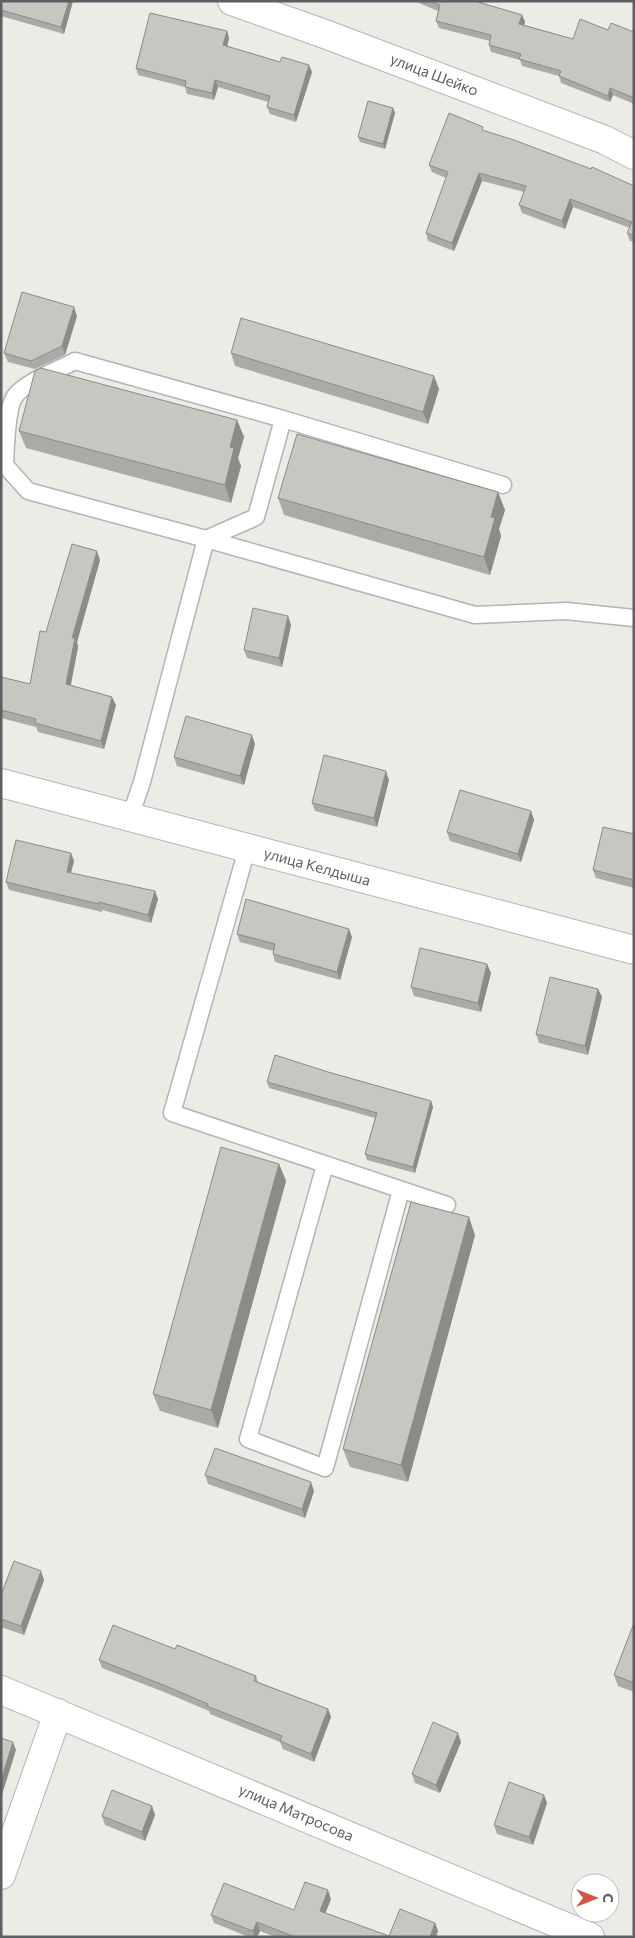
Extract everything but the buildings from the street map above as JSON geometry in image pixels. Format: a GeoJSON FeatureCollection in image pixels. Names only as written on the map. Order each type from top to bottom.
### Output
{"type":"FeatureCollection","features":[{"type":"Feature","properties":{"kind":"street","name":"улица Шейко"},"geometry":{"type":"LineString","coordinates":[[232,1],[322,32],[605,140],[634,155]]}},
{"type":"Feature","properties":{"kind":"street","name":"улица Келдыша"},"geometry":{"type":"LineString","coordinates":[[1,783],[634,950]]}},
{"type":"Feature","properties":{"kind":"street","name":"улица Матросова"},"geometry":{"type":"LineString","coordinates":[[1,1690],[590,1937]]}},
{"type":"Feature","properties":{"kind":"street"},"geometry":{"type":"LineString","coordinates":[[1,1875],[58,1713]]}},
{"type":"Feature","properties":{"kind":"lane"},"geometry":{"type":"LineString","coordinates":[[503,485],[283,420],[75,362],[30,384],[15,397],[6,430],[5,464],[28,491],[475,615],[566,611],[634,618]]}},
{"type":"Feature","properties":{"kind":"lane"},"geometry":{"type":"LineString","coordinates":[[206,539],[256,517],[283,420]]}},
{"type":"Feature","properties":{"kind":"lane"},"geometry":{"type":"LineString","coordinates":[[130,817],[142,782],[206,539]]}},
{"type":"Feature","properties":{"kind":"lane"},"geometry":{"type":"LineString","coordinates":[[247,849],[172,1113],[447,1205]]}},
{"type":"Feature","properties":{"kind":"lane"},"geometry":{"type":"LineString","coordinates":[[325,1165],[248,1440],[325,1468],[401,1190]]}}]}
